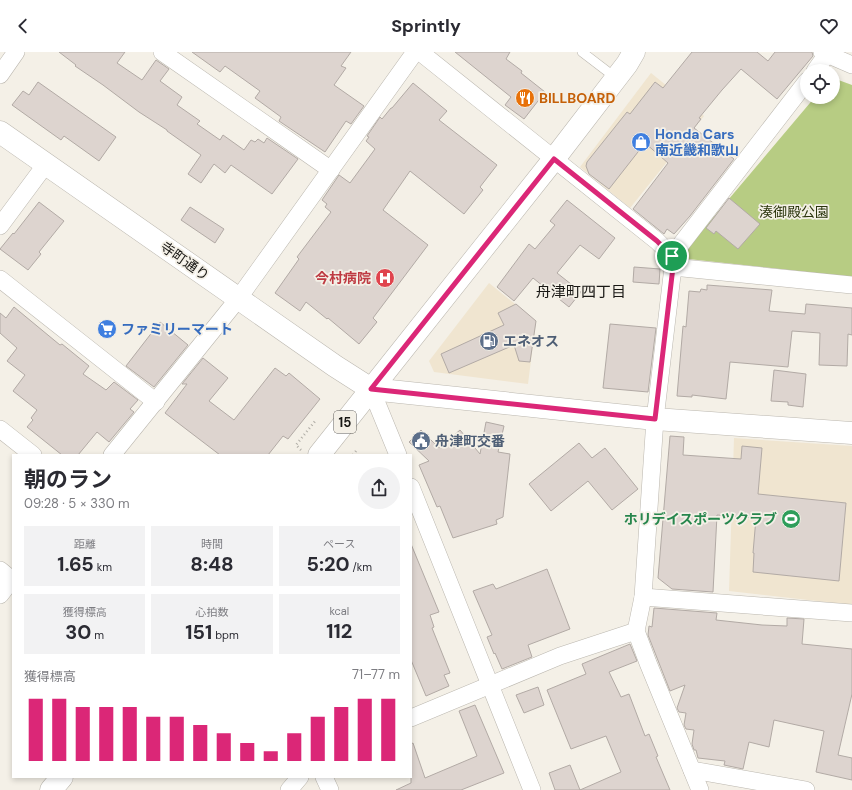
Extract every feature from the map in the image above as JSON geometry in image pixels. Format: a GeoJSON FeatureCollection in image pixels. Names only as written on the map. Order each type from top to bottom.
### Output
{"type":"FeatureCollection","features":[{"type":"Feature","properties":{"kind":"street"},"geometry":{"type":"LineString","coordinates":[[0,75],[16,52]]}},
{"type":"Feature","properties":{"kind":"street"},"geometry":{"type":"LineString","coordinates":[[162,52],[331,170]]}},
{"type":"Feature","properties":{"kind":"street"},"geometry":{"type":"LineString","coordinates":[[113,454],[238,299],[415,52]]}},
{"type":"Feature","properties":{"kind":"street"},"geometry":{"type":"LineString","coordinates":[[420,52],[657,241],[672,261],[852,285]]}},
{"type":"Feature","properties":{"kind":"street","name":"15"},"geometry":{"type":"LineString","coordinates":[[320,454],[554,159],[634,52]]}},
{"type":"Feature","properties":{"kind":"street"},"geometry":{"type":"LineString","coordinates":[[818,64],[825,53],[852,65]]}},
{"type":"Feature","properties":{"kind":"street"},"geometry":{"type":"LineString","coordinates":[[700,790],[636,631],[643,597],[655,419],[672,261],[800,90]]}},
{"type":"Feature","properties":{"kind":"street","name":"寺町通り"},"geometry":{"type":"LineString","coordinates":[[0,132],[238,299],[371,389]]}},
{"type":"Feature","properties":{"kind":"street"},"geometry":{"type":"LineString","coordinates":[[0,226],[46,164]]}},
{"type":"Feature","properties":{"kind":"street"},"geometry":{"type":"LineString","coordinates":[[0,279],[156,402]]}},
{"type":"Feature","properties":{"kind":"street"},"geometry":{"type":"LineString","coordinates":[[398,454],[371,389],[655,419],[852,433]]}},
{"type":"Feature","properties":{"kind":"street"},"geometry":{"type":"LineString","coordinates":[[0,429],[32,454]]}},
{"type":"Feature","properties":{"kind":"street"},"geometry":{"type":"LineString","coordinates":[[412,490],[532,790]]}},
{"type":"Feature","properties":{"kind":"street"},"geometry":{"type":"LineString","coordinates":[[0,595],[8,576]]}},
{"type":"Feature","properties":{"kind":"street"},"geometry":{"type":"LineString","coordinates":[[643,597],[852,613]]}},
{"type":"Feature","properties":{"kind":"street"},"geometry":{"type":"LineString","coordinates":[[412,718],[560,656],[636,631]]}},
{"type":"Feature","properties":{"kind":"street"},"geometry":{"type":"LineString","coordinates":[[692,770],[806,790]]}},
{"type":"Feature","properties":{"kind":"street"},"geometry":{"type":"LineString","coordinates":[[51,790],[61,778]]}},
{"type":"Feature","properties":{"kind":"street"},"geometry":{"type":"LineString","coordinates":[[289,790],[299,778]]}},
{"type":"Feature","properties":{"kind":"street"},"geometry":{"type":"LineString","coordinates":[[324,778],[330,790]]}},
{"type":"Feature","properties":{"kind":"lane"},"geometry":{"type":"LineString","coordinates":[[582,52],[616,78]]}},
{"type":"Feature","properties":{"kind":"path"},"geometry":{"type":"LineString","coordinates":[[296,445],[316,420]]}},
{"type":"Feature","properties":{"kind":"shaded area","name":"Honda Cars 南近畿和歌山"},"geometry":{"type":"Polygon","coordinates":[[[651,73],[704,116],[630,208],[580,167],[651,73]]]}},
{"type":"Feature","properties":{"kind":"shaded area","name":"エネオス"},"geometry":{"type":"Polygon","coordinates":[[[489,283],[536,321],[528,384],[434,372],[429,361],[489,283]]]}},
{"type":"Feature","properties":{"kind":"shaded area","name":"ホリデイスポーツクラブ"},"geometry":{"type":"Polygon","coordinates":[[[734,438],[852,446],[852,605],[729,591],[734,438]]]}},
{"type":"Feature","properties":{"kind":"green space","name":"湊御殿公園"},"geometry":{"type":"Polygon","coordinates":[[[840,81],[852,85],[852,277],[679,258],[809,104],[840,104],[840,81]]]}},
{"type":"Feature","properties":{"kind":"building"},"geometry":{"type":"Polygon","coordinates":[[[59,52],[125,52],[117,63],[142,80],[156,60],[169,69],[160,81],[182,97],[177,105],[200,121],[197,124],[220,140],[223,135],[244,150],[251,140],[255,142],[258,139],[264,143],[267,138],[298,159],[272,194],[231,165],[225,173],[214,164],[201,183],[188,174],[201,155],[75,66],[76,65],[59,52]]]}},
{"type":"Feature","properties":{"kind":"building"},"geometry":{"type":"Polygon","coordinates":[[[192,52],[351,52],[341,66],[346,68],[334,85],[364,106],[351,124],[346,121],[325,152],[279,121],[281,117],[255,98],[260,91],[225,66],[220,72],[192,52]]]}},
{"type":"Feature","properties":{"kind":"building"},"geometry":{"type":"Polygon","coordinates":[[[455,52],[510,52],[506,59],[545,92],[524,119],[505,105],[511,97],[455,52]]]}},
{"type":"Feature","properties":{"kind":"building"},"geometry":{"type":"Polygon","coordinates":[[[692,52],[757,52],[768,61],[775,52],[812,52],[813,56],[806,64],[800,64],[800,72],[777,99],[741,69],[699,118],[701,119],[694,128],[734,159],[690,216],[674,234],[667,229],[664,234],[633,209],[668,163],[645,143],[609,189],[589,174],[586,166],[587,162],[627,112],[630,114],[655,82],[663,88],[692,52]]]}},
{"type":"Feature","properties":{"kind":"building"},"geometry":{"type":"Polygon","coordinates":[[[38,82],[116,137],[99,161],[64,136],[61,140],[12,105],[23,91],[29,95],[38,82]]]}},
{"type":"Feature","properties":{"kind":"building"},"geometry":{"type":"Polygon","coordinates":[[[413,83],[447,111],[439,120],[497,165],[480,187],[483,190],[464,214],[410,171],[383,210],[428,245],[373,318],[377,322],[359,344],[306,302],[300,311],[275,293],[299,259],[297,257],[331,212],[325,207],[327,204],[322,200],[339,175],[350,183],[375,149],[366,141],[369,137],[367,136],[380,117],[382,119],[413,83]]]}},
{"type":"Feature","properties":{"kind":"building"},"geometry":{"type":"Polygon","coordinates":[[[729,198],[760,224],[738,249],[716,231],[714,234],[706,228],[729,198]]]}},
{"type":"Feature","properties":{"kind":"building"},"geometry":{"type":"Polygon","coordinates":[[[567,200],[615,238],[599,259],[580,245],[557,273],[581,292],[569,307],[533,278],[514,301],[497,287],[529,244],[535,249],[555,225],[550,221],[567,200]]]}},
{"type":"Feature","properties":{"kind":"building"},"geometry":{"type":"Polygon","coordinates":[[[39,202],[64,221],[39,252],[41,254],[28,270],[0,249],[39,202]]]}},
{"type":"Feature","properties":{"kind":"building"},"geometry":{"type":"Polygon","coordinates":[[[190,207],[224,229],[215,243],[181,220],[190,207]]]}},
{"type":"Feature","properties":{"kind":"building"},"geometry":{"type":"Polygon","coordinates":[[[634,267],[660,269],[659,284],[633,282],[634,267]]]}},
{"type":"Feature","properties":{"kind":"building"},"geometry":{"type":"Polygon","coordinates":[[[707,285],[772,290],[769,311],[805,314],[806,304],[852,308],[852,335],[848,334],[847,366],[819,365],[820,333],[792,331],[788,367],[730,362],[726,399],[692,395],[692,397],[677,396],[683,326],[686,327],[689,291],[700,292],[701,289],[707,290],[707,285]]]}},
{"type":"Feature","properties":{"kind":"building"},"geometry":{"type":"Polygon","coordinates":[[[516,304],[536,321],[530,362],[519,361],[514,345],[449,373],[441,354],[504,325],[498,313],[516,304]]]}},
{"type":"Feature","properties":{"kind":"building"},"geometry":{"type":"Polygon","coordinates":[[[14,307],[60,345],[62,344],[89,366],[83,374],[106,390],[114,382],[138,400],[130,409],[134,412],[109,442],[97,432],[79,454],[61,454],[27,427],[33,420],[31,418],[37,410],[13,391],[25,375],[7,361],[17,348],[0,333],[0,313],[6,318],[14,307]]]}},
{"type":"Feature","properties":{"kind":"building"},"geometry":{"type":"Polygon","coordinates":[[[160,322],[188,345],[154,387],[126,366],[160,322]]]}},
{"type":"Feature","properties":{"kind":"building"},"geometry":{"type":"Polygon","coordinates":[[[610,324],[656,328],[648,392],[603,388],[610,324]]]}},
{"type":"Feature","properties":{"kind":"building"},"geometry":{"type":"Polygon","coordinates":[[[203,358],[228,378],[209,401],[234,420],[275,368],[286,376],[289,373],[320,399],[288,439],[283,436],[269,454],[219,454],[165,413],[187,384],[182,384],[203,358]]]}},
{"type":"Feature","properties":{"kind":"building"},"geometry":{"type":"Polygon","coordinates":[[[774,370],[806,374],[803,407],[788,405],[788,402],[771,401],[774,370]]]}},
{"type":"Feature","properties":{"kind":"building"},"geometry":{"type":"Polygon","coordinates":[[[486,422],[504,426],[498,452],[510,454],[503,517],[496,520],[497,524],[453,538],[440,506],[437,507],[419,465],[429,461],[409,442],[421,430],[439,448],[460,430],[480,454],[486,422]]]}},
{"type":"Feature","properties":{"kind":"building"},"geometry":{"type":"Polygon","coordinates":[[[670,436],[684,437],[683,455],[741,459],[742,446],[762,448],[758,494],[846,503],[839,581],[753,572],[756,518],[717,515],[713,592],[672,589],[658,578],[670,436]]]}},
{"type":"Feature","properties":{"kind":"building"},"geometry":{"type":"Polygon","coordinates":[[[579,443],[592,458],[605,448],[638,489],[612,510],[588,481],[551,511],[529,484],[579,443]]]}},
{"type":"Feature","properties":{"kind":"building"},"geometry":{"type":"Polygon","coordinates":[[[412,546],[439,612],[430,615],[434,627],[432,628],[450,673],[444,675],[449,686],[426,696],[412,662],[412,546]]]}},
{"type":"Feature","properties":{"kind":"building"},"geometry":{"type":"Polygon","coordinates":[[[547,569],[570,629],[528,645],[532,657],[502,669],[487,637],[492,635],[473,591],[493,584],[496,589],[547,569]]]}},
{"type":"Feature","properties":{"kind":"building"},"geometry":{"type":"Polygon","coordinates":[[[654,608],[717,613],[716,620],[762,625],[787,626],[787,618],[804,619],[802,644],[852,649],[852,694],[838,755],[852,758],[852,780],[816,772],[824,731],[774,720],[769,747],[749,742],[743,769],[724,765],[725,761],[698,758],[696,750],[694,750],[692,744],[694,730],[686,729],[684,725],[686,713],[679,712],[677,708],[685,685],[670,691],[648,635],[649,626],[652,627],[654,608]]]}},
{"type":"Feature","properties":{"kind":"building"},"geometry":{"type":"Polygon","coordinates":[[[630,644],[637,661],[609,672],[621,697],[629,694],[645,736],[649,734],[658,756],[656,757],[670,790],[580,790],[621,772],[606,736],[571,749],[547,690],[586,674],[582,664],[630,644]]]}},
{"type":"Feature","properties":{"kind":"building"},"geometry":{"type":"Polygon","coordinates":[[[538,687],[544,705],[524,713],[516,695],[538,687]]]}},
{"type":"Feature","properties":{"kind":"building"},"geometry":{"type":"Polygon","coordinates":[[[475,705],[504,773],[461,790],[396,790],[411,783],[413,743],[425,778],[477,756],[459,711],[475,705]]]}},
{"type":"Feature","properties":{"kind":"building"},"geometry":{"type":"Polygon","coordinates":[[[570,765],[580,790],[555,790],[549,773],[570,765]]]}},
{"type":"Feature","properties":{"kind":"place","name":"BILLBOARD"},"geometry":{"type":"Point","coordinates":[525,98]}},
{"type":"Feature","properties":{"kind":"place","name":"Honda Cars 南近畿和歌山"},"geometry":{"type":"Point","coordinates":[641,142]}},
{"type":"Feature","properties":{"kind":"place","name":"今村病院"},"geometry":{"type":"Point","coordinates":[385,278]}},
{"type":"Feature","properties":{"kind":"place","name":"ファミリーマート"},"geometry":{"type":"Point","coordinates":[107,329]}},
{"type":"Feature","properties":{"kind":"place","name":"エネオス"},"geometry":{"type":"Point","coordinates":[489,341]}},
{"type":"Feature","properties":{"kind":"place","name":"舟津町交番"},"geometry":{"type":"Point","coordinates":[421,441]}},
{"type":"Feature","properties":{"kind":"place","name":"ホリデイスポーツクラブ"},"geometry":{"type":"Point","coordinates":[791,519]}},
{"type":"Feature","properties":{"kind":"district","name":"舟津町四丁目"},"geometry":{"type":"Point","coordinates":[581,292]}},
{"type":"Feature","properties":{"kind":"route"},"geometry":{"type":"LineString","coordinates":[[554,159],[657,241],[672,256],[673,267],[655,419],[371,389],[554,159]]}}]}
